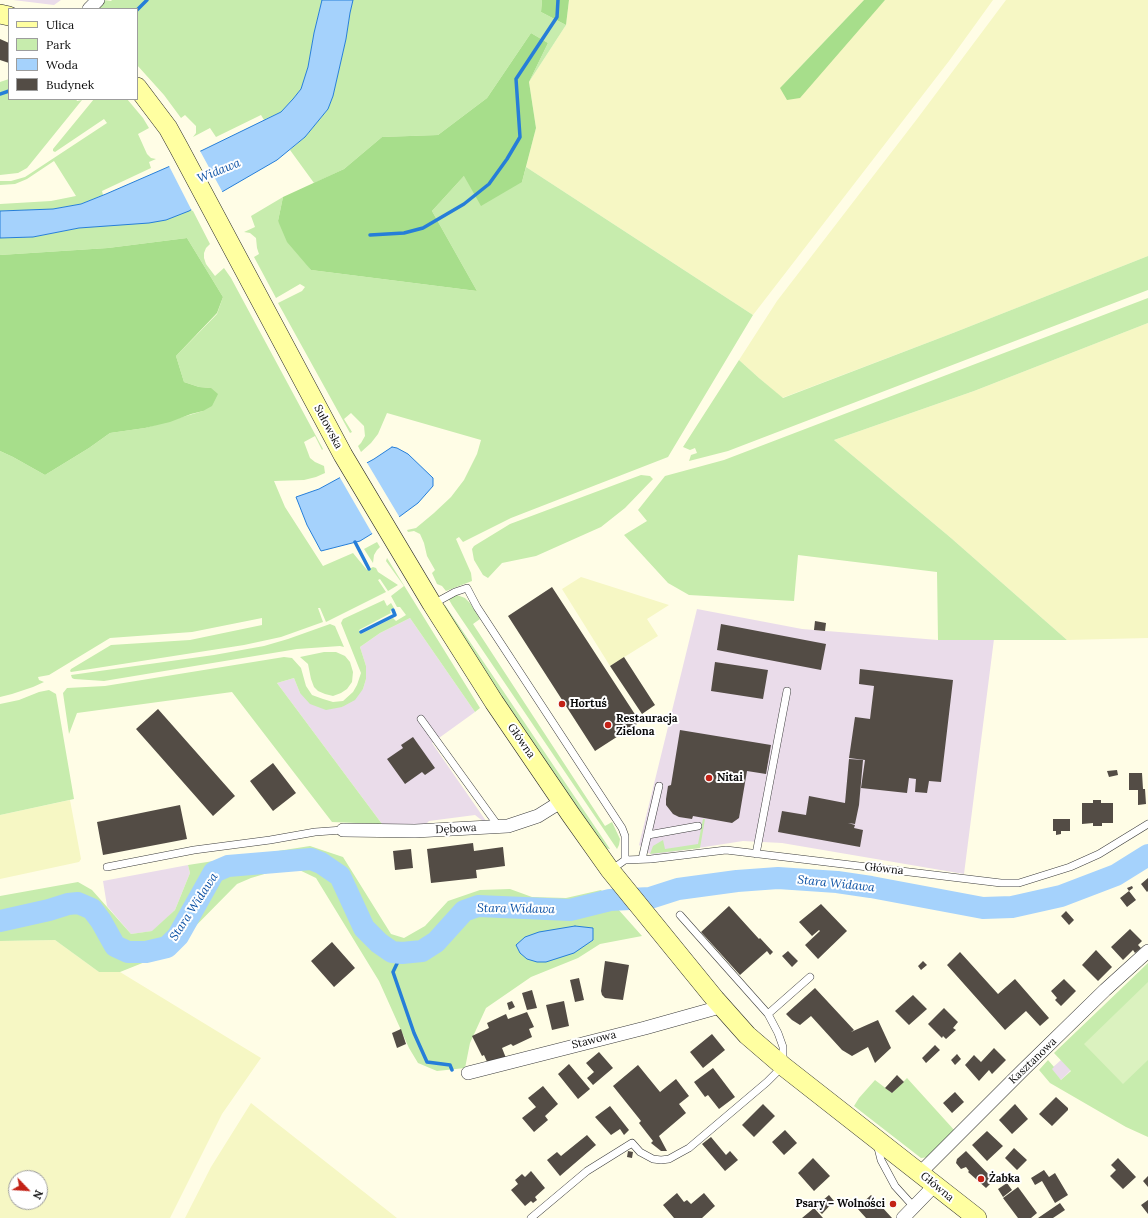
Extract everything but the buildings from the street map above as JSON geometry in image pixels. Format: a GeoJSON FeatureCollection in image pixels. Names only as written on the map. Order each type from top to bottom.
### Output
{"type":"FeatureCollection","features":[{"type":"Feature","properties":{"kind":"main road","name":"Sułowska"},"geometry":{"type":"LineString","coordinates":[[138,88],[168,128],[229,239],[343,454],[434,607]]}},
{"type":"Feature","properties":{"kind":"main road","name":"Główna"},"geometry":{"type":"LineString","coordinates":[[434,607],[494,702],[562,801],[619,871],[717,1001],[747,1035],[783,1066],[977,1218]]}},
{"type":"Feature","properties":{"kind":"street"},"geometry":{"type":"LineString","coordinates":[[90,8],[98,0]]}},
{"type":"Feature","properties":{"kind":"street","name":"Dębowa"},"geometry":{"type":"LineString","coordinates":[[343,830],[415,831],[508,826],[538,816],[562,801]]}},
{"type":"Feature","properties":{"kind":"street","name":"Kasztanowa"},"geometry":{"type":"LineString","coordinates":[[920,1173],[1045,1048],[1148,951]]}},
{"type":"Feature","properties":{"kind":"street","name":"Stawowa"},"geometry":{"type":"LineString","coordinates":[[468,1073],[713,1009],[717,1001]]}},
{"type":"Feature","properties":{"kind":"street"},"geometry":{"type":"LineString","coordinates":[[904,1218],[935,1185]]}},
{"type":"Feature","properties":{"kind":"lane"},"geometry":{"type":"LineString","coordinates":[[434,607],[455,592],[467,588],[477,607],[622,828],[625,836],[619,871]]}},
{"type":"Feature","properties":{"kind":"lane"},"geometry":{"type":"LineString","coordinates":[[756,854],[787,691]]}},
{"type":"Feature","properties":{"kind":"lane"},"geometry":{"type":"LineString","coordinates":[[421,719],[499,827]]}},
{"type":"Feature","properties":{"kind":"lane"},"geometry":{"type":"LineString","coordinates":[[642,859],[659,786]]}},
{"type":"Feature","properties":{"kind":"lane","name":"Główna"},"geometry":{"type":"LineString","coordinates":[[619,871],[642,859],[726,850],[1001,883],[1019,883],[1077,864],[1099,854],[1148,824]]}},
{"type":"Feature","properties":{"kind":"lane"},"geometry":{"type":"LineString","coordinates":[[648,835],[698,826]]}},
{"type":"Feature","properties":{"kind":"lane"},"geometry":{"type":"LineString","coordinates":[[107,867],[194,850],[315,832],[343,830]]}},
{"type":"Feature","properties":{"kind":"lane"},"geometry":{"type":"LineString","coordinates":[[531,1218],[587,1171],[632,1143],[640,1152],[653,1159],[661,1160],[669,1159],[689,1148],[767,1082],[783,1066],[783,1047],[778,1033],[768,1014],[680,915]]}},
{"type":"Feature","properties":{"kind":"lane"},"geometry":{"type":"LineString","coordinates":[[768,1014],[810,976]]}},
{"type":"Feature","properties":{"kind":"lane"},"geometry":{"type":"LineString","coordinates":[[875,1138],[881,1160],[895,1186],[914,1207]]}},
{"type":"Feature","properties":{"kind":"shaded area"},"geometry":{"type":"Polygon","coordinates":[[[13,0],[61,0],[54,5],[13,0]]]}},
{"type":"Feature","properties":{"kind":"shaded area"},"geometry":{"type":"Polygon","coordinates":[[[697,609],[802,629],[938,640],[994,639],[964,874],[782,843],[743,841],[653,855],[639,845],[697,609]]]}},
{"type":"Feature","properties":{"kind":"shaded area"},"geometry":{"type":"Polygon","coordinates":[[[410,618],[475,712],[432,743],[486,821],[484,822],[475,815],[429,821],[426,824],[382,824],[277,683],[294,678],[300,693],[342,707],[363,689],[366,679],[366,666],[360,647],[380,633],[410,618]]]}},
{"type":"Feature","properties":{"kind":"shaded area"},"geometry":{"type":"Polygon","coordinates":[[[188,865],[190,873],[175,910],[153,931],[131,934],[107,906],[103,881],[188,865]]]}},
{"type":"Feature","properties":{"kind":"shaded area"},"geometry":{"type":"Polygon","coordinates":[[[1061,1060],[1071,1070],[1061,1080],[1051,1069],[1061,1060]]]}},
{"type":"Feature","properties":{"kind":"green space"},"geometry":{"type":"Polygon","coordinates":[[[104,0],[322,0],[308,67],[301,89],[281,112],[264,120],[261,115],[216,137],[210,128],[193,137],[196,133],[196,126],[185,115],[181,118],[164,95],[138,66],[138,8],[96,8],[104,0]]]}},
{"type":"Feature","properties":{"kind":"green space"},"geometry":{"type":"Polygon","coordinates":[[[353,0],[542,0],[541,12],[566,25],[529,82],[548,43],[531,33],[487,98],[438,135],[382,137],[344,169],[314,183],[290,150],[305,137],[328,109],[333,96],[353,0]]]}},
{"type":"Feature","properties":{"kind":"green space"},"geometry":{"type":"Polygon","coordinates":[[[542,0],[569,0],[566,25],[541,12],[542,0]]]}},
{"type":"Feature","properties":{"kind":"green space"},"geometry":{"type":"Polygon","coordinates":[[[569,0],[864,0],[780,88],[885,0],[993,0],[949,61],[753,315],[526,167],[536,128],[529,82],[566,25],[569,0]]]}},
{"type":"Feature","properties":{"kind":"green space"},"geometry":{"type":"Polygon","coordinates":[[[864,0],[885,0],[800,98],[787,100],[780,88],[864,0]]]}},
{"type":"Feature","properties":{"kind":"green space"},"geometry":{"type":"Polygon","coordinates":[[[1006,0],[1148,0],[1148,256],[953,333],[782,398],[739,360],[777,301],[917,119],[1006,0]]]}},
{"type":"Feature","properties":{"kind":"green space"},"geometry":{"type":"Polygon","coordinates":[[[531,33],[548,43],[529,82],[536,128],[522,182],[481,206],[464,176],[432,211],[477,291],[311,270],[287,242],[278,221],[283,197],[344,169],[382,137],[438,135],[487,98],[531,33]]]}},
{"type":"Feature","properties":{"kind":"green space"},"geometry":{"type":"Polygon","coordinates":[[[8,79],[8,100],[82,100],[27,168],[18,173],[0,175],[0,82],[8,79]]]}},
{"type":"Feature","properties":{"kind":"green space"},"geometry":{"type":"Polygon","coordinates":[[[93,100],[128,100],[143,118],[149,128],[138,134],[147,154],[151,158],[156,159],[149,162],[151,168],[102,191],[103,195],[81,204],[53,209],[0,211],[0,204],[51,201],[76,196],[54,161],[27,179],[15,184],[0,185],[0,181],[11,181],[25,177],[107,123],[104,119],[55,152],[53,149],[93,100]]]}},
{"type":"Feature","properties":{"kind":"green space"},"geometry":{"type":"Polygon","coordinates":[[[526,167],[753,315],[668,457],[511,518],[463,542],[459,537],[456,539],[471,573],[472,581],[446,591],[442,586],[437,584],[432,573],[435,570],[427,556],[420,534],[414,531],[408,532],[407,530],[416,528],[451,497],[464,480],[477,454],[481,440],[387,413],[378,434],[361,452],[358,446],[365,436],[364,426],[351,413],[344,419],[352,432],[350,433],[278,303],[302,291],[305,287],[300,284],[276,298],[254,257],[259,254],[256,238],[250,233],[244,232],[255,227],[251,216],[283,197],[278,221],[311,270],[477,291],[432,211],[464,176],[522,182],[526,167]]]}},
{"type":"Feature","properties":{"kind":"green space"},"geometry":{"type":"Polygon","coordinates":[[[192,209],[210,244],[204,253],[206,264],[215,276],[224,268],[231,278],[323,449],[322,450],[315,436],[304,442],[310,458],[324,466],[325,473],[304,480],[274,481],[285,507],[323,566],[353,553],[367,570],[373,567],[376,568],[378,572],[398,585],[388,591],[380,579],[378,580],[386,592],[326,622],[320,608],[318,608],[323,622],[281,637],[244,645],[70,671],[111,645],[190,640],[262,625],[262,618],[192,632],[110,638],[49,675],[38,677],[39,680],[44,682],[0,697],[0,451],[45,475],[89,448],[110,433],[145,428],[203,411],[211,388],[199,387],[184,382],[176,356],[217,314],[223,297],[187,238],[108,248],[0,255],[0,238],[33,237],[79,228],[166,220],[192,209]]]}},
{"type":"Feature","properties":{"kind":"green space"},"geometry":{"type":"Polygon","coordinates":[[[187,238],[223,297],[217,313],[176,356],[184,382],[199,387],[211,388],[218,394],[212,406],[203,411],[170,422],[145,428],[110,433],[89,448],[45,475],[0,451],[0,255],[108,248],[187,238]]]}},
{"type":"Feature","properties":{"kind":"green space"},"geometry":{"type":"Polygon","coordinates":[[[1148,256],[1148,290],[728,451],[689,461],[691,455],[697,453],[695,448],[690,450],[683,447],[739,360],[783,398],[1148,256]]]}},
{"type":"Feature","properties":{"kind":"green space"},"geometry":{"type":"Polygon","coordinates":[[[1148,298],[1148,323],[974,391],[834,440],[951,538],[1067,640],[938,640],[937,572],[798,555],[794,601],[689,595],[668,583],[624,535],[647,521],[638,510],[665,476],[724,460],[1148,298]]]}},
{"type":"Feature","properties":{"kind":"green space"},"geometry":{"type":"Polygon","coordinates":[[[1148,323],[1148,638],[1067,640],[951,538],[834,440],[974,391],[1148,323]]]}},
{"type":"Feature","properties":{"kind":"green space"},"geometry":{"type":"Polygon","coordinates":[[[641,475],[650,476],[653,479],[625,508],[601,527],[536,556],[502,563],[488,578],[483,575],[474,560],[472,549],[474,546],[510,524],[641,475]]]}},
{"type":"Feature","properties":{"kind":"green space"},"geometry":{"type":"Polygon","coordinates":[[[377,542],[380,547],[374,555],[373,563],[364,549],[377,542]]]}},
{"type":"Feature","properties":{"kind":"green space"},"geometry":{"type":"Polygon","coordinates":[[[387,558],[480,708],[475,712],[410,618],[380,633],[360,647],[366,666],[366,679],[363,689],[355,700],[342,707],[326,710],[310,704],[300,693],[294,678],[277,683],[382,824],[332,822],[232,692],[77,713],[69,734],[63,693],[67,688],[105,686],[284,657],[292,658],[301,668],[306,686],[312,695],[333,702],[343,701],[353,692],[361,673],[341,623],[343,619],[384,600],[387,606],[391,603],[394,608],[390,611],[391,613],[359,630],[361,634],[393,618],[396,621],[406,615],[400,607],[397,607],[391,596],[404,586],[386,561],[387,558]]]}},
{"type":"Feature","properties":{"kind":"green space"},"geometry":{"type":"Polygon","coordinates":[[[581,577],[669,605],[647,619],[658,636],[610,666],[562,589],[581,577]]]}},
{"type":"Feature","properties":{"kind":"green space"},"geometry":{"type":"Polygon","coordinates":[[[457,595],[465,598],[470,603],[480,619],[473,624],[605,826],[612,822],[620,839],[617,849],[452,605],[448,598],[457,595]]]}},
{"type":"Feature","properties":{"kind":"green space"},"geometry":{"type":"Polygon","coordinates":[[[445,605],[610,849],[603,848],[490,683],[445,605]]]}},
{"type":"Feature","properties":{"kind":"green space"},"geometry":{"type":"Polygon","coordinates":[[[330,624],[335,626],[344,647],[297,649],[104,681],[74,679],[71,675],[214,655],[264,646],[330,624]]]}},
{"type":"Feature","properties":{"kind":"green space"},"geometry":{"type":"Polygon","coordinates":[[[324,652],[336,652],[345,656],[350,662],[353,672],[352,682],[347,689],[333,696],[318,691],[314,687],[308,664],[300,657],[324,652]]]}},
{"type":"Feature","properties":{"kind":"green space"},"geometry":{"type":"Polygon","coordinates":[[[49,690],[56,694],[74,799],[0,815],[0,704],[19,700],[39,692],[49,690]]]}},
{"type":"Feature","properties":{"kind":"green space"},"geometry":{"type":"Polygon","coordinates":[[[70,800],[81,859],[79,862],[0,879],[0,815],[70,800]]]}},
{"type":"Feature","properties":{"kind":"green space"},"geometry":{"type":"Polygon","coordinates":[[[703,819],[705,819],[700,848],[650,854],[653,846],[663,840],[665,849],[698,844],[703,819]]]}},
{"type":"Feature","properties":{"kind":"green space"},"geometry":{"type":"Polygon","coordinates":[[[310,846],[343,857],[391,934],[404,938],[425,926],[448,901],[480,890],[510,889],[532,897],[566,898],[601,890],[642,936],[600,944],[578,958],[531,977],[486,1008],[470,1043],[465,1068],[437,1071],[418,1063],[409,1048],[379,981],[316,878],[291,866],[251,878],[237,884],[170,952],[120,972],[99,972],[55,940],[0,941],[0,896],[78,882],[92,890],[131,934],[152,931],[175,910],[190,873],[188,865],[310,846]]]}},
{"type":"Feature","properties":{"kind":"green space"},"geometry":{"type":"Polygon","coordinates":[[[55,940],[99,972],[120,972],[261,1058],[222,1114],[170,1218],[0,1218],[0,941],[55,940]]]}},
{"type":"Feature","properties":{"kind":"green space"},"geometry":{"type":"Polygon","coordinates":[[[1148,963],[1148,1137],[1126,1127],[1050,1083],[1039,1070],[1048,1060],[1054,1067],[1052,1069],[1061,1080],[1071,1071],[1054,1053],[1148,963]]]}},
{"type":"Feature","properties":{"kind":"green space"},"geometry":{"type":"Polygon","coordinates":[[[1148,982],[1148,1060],[1123,1084],[1084,1044],[1148,982]]]}},
{"type":"Feature","properties":{"kind":"green space"},"geometry":{"type":"Polygon","coordinates":[[[907,1078],[955,1131],[930,1157],[921,1158],[854,1106],[875,1080],[892,1093],[907,1078]]]}},
{"type":"Feature","properties":{"kind":"green space"},"geometry":{"type":"Polygon","coordinates":[[[251,1103],[397,1218],[185,1218],[211,1167],[251,1103]]]}},
{"type":"Feature","properties":{"kind":"water","name":"Widawa"},"geometry":{"type":"Polygon","coordinates":[[[322,0],[353,0],[333,96],[328,109],[305,137],[277,160],[189,211],[166,220],[149,223],[79,228],[33,237],[0,238],[0,211],[53,209],[81,204],[168,167],[281,112],[301,89],[308,67],[322,0]]]}},
{"type":"Feature","properties":{"kind":"water"},"geometry":{"type":"Polygon","coordinates":[[[392,447],[408,454],[433,478],[433,486],[418,503],[399,517],[360,541],[321,551],[307,525],[296,497],[319,489],[374,459],[392,447]]]}},
{"type":"Feature","properties":{"kind":"water"},"geometry":{"type":"Polygon","coordinates":[[[575,926],[593,928],[593,940],[574,953],[546,962],[537,962],[527,959],[520,953],[516,945],[525,937],[539,932],[575,926]]]}},
{"type":"Feature","properties":{"kind":"pier"},"geometry":{"type":"Polygon","coordinates":[[[199,149],[223,193],[192,211],[168,164],[199,149]]]}},
{"type":"Feature","properties":{"kind":"pier"},"geometry":{"type":"Polygon","coordinates":[[[366,461],[400,518],[373,535],[339,476],[366,461]]]}},
{"type":"Feature","properties":{"kind":"waterway"},"geometry":{"type":"LineString","coordinates":[[138,9],[147,0]]}},
{"type":"Feature","properties":{"kind":"waterway"},"geometry":{"type":"LineString","coordinates":[[370,235],[404,233],[423,228],[464,204],[489,184],[507,159],[520,137],[516,79],[557,17],[558,0]]}},
{"type":"Feature","properties":{"kind":"waterway"},"geometry":{"type":"LineString","coordinates":[[0,94],[8,91]]}},
{"type":"Feature","properties":{"kind":"waterway"},"geometry":{"type":"LineString","coordinates":[[355,542],[369,569]]}},
{"type":"Feature","properties":{"kind":"waterway"},"geometry":{"type":"LineString","coordinates":[[361,632],[395,615],[393,610]]}},
{"type":"Feature","properties":{"kind":"waterway","name":"Stara Widawa"},"geometry":{"type":"LineString","coordinates":[[0,921],[49,910],[68,904],[78,903],[92,909],[101,921],[115,946],[128,952],[146,952],[167,947],[178,936],[214,872],[228,866],[311,859],[321,863],[340,876],[364,928],[379,943],[392,952],[402,953],[422,951],[436,942],[464,911],[478,906],[570,910],[610,900],[650,898],[678,889],[737,881],[778,878],[837,882],[983,908],[1012,907],[1061,896],[1116,875],[1148,855]]}},
{"type":"Feature","properties":{"kind":"waterway"},"geometry":{"type":"LineString","coordinates":[[402,953],[393,972],[414,1033],[427,1062],[450,1065],[452,1070]]}},
{"type":"Feature","properties":{"kind":"place","name":"Hortuś"},"geometry":{"type":"Point","coordinates":[562,704]}},
{"type":"Feature","properties":{"kind":"place","name":"Restauracja Zielona"},"geometry":{"type":"Point","coordinates":[608,725]}},
{"type":"Feature","properties":{"kind":"place","name":"Nitai"},"geometry":{"type":"Point","coordinates":[709,778]}},
{"type":"Feature","properties":{"kind":"place","name":"Żabka"},"geometry":{"type":"Point","coordinates":[981,1179]}},
{"type":"Feature","properties":{"kind":"place","name":"Psary – Wolności"},"geometry":{"type":"Point","coordinates":[893,1204]}}]}
